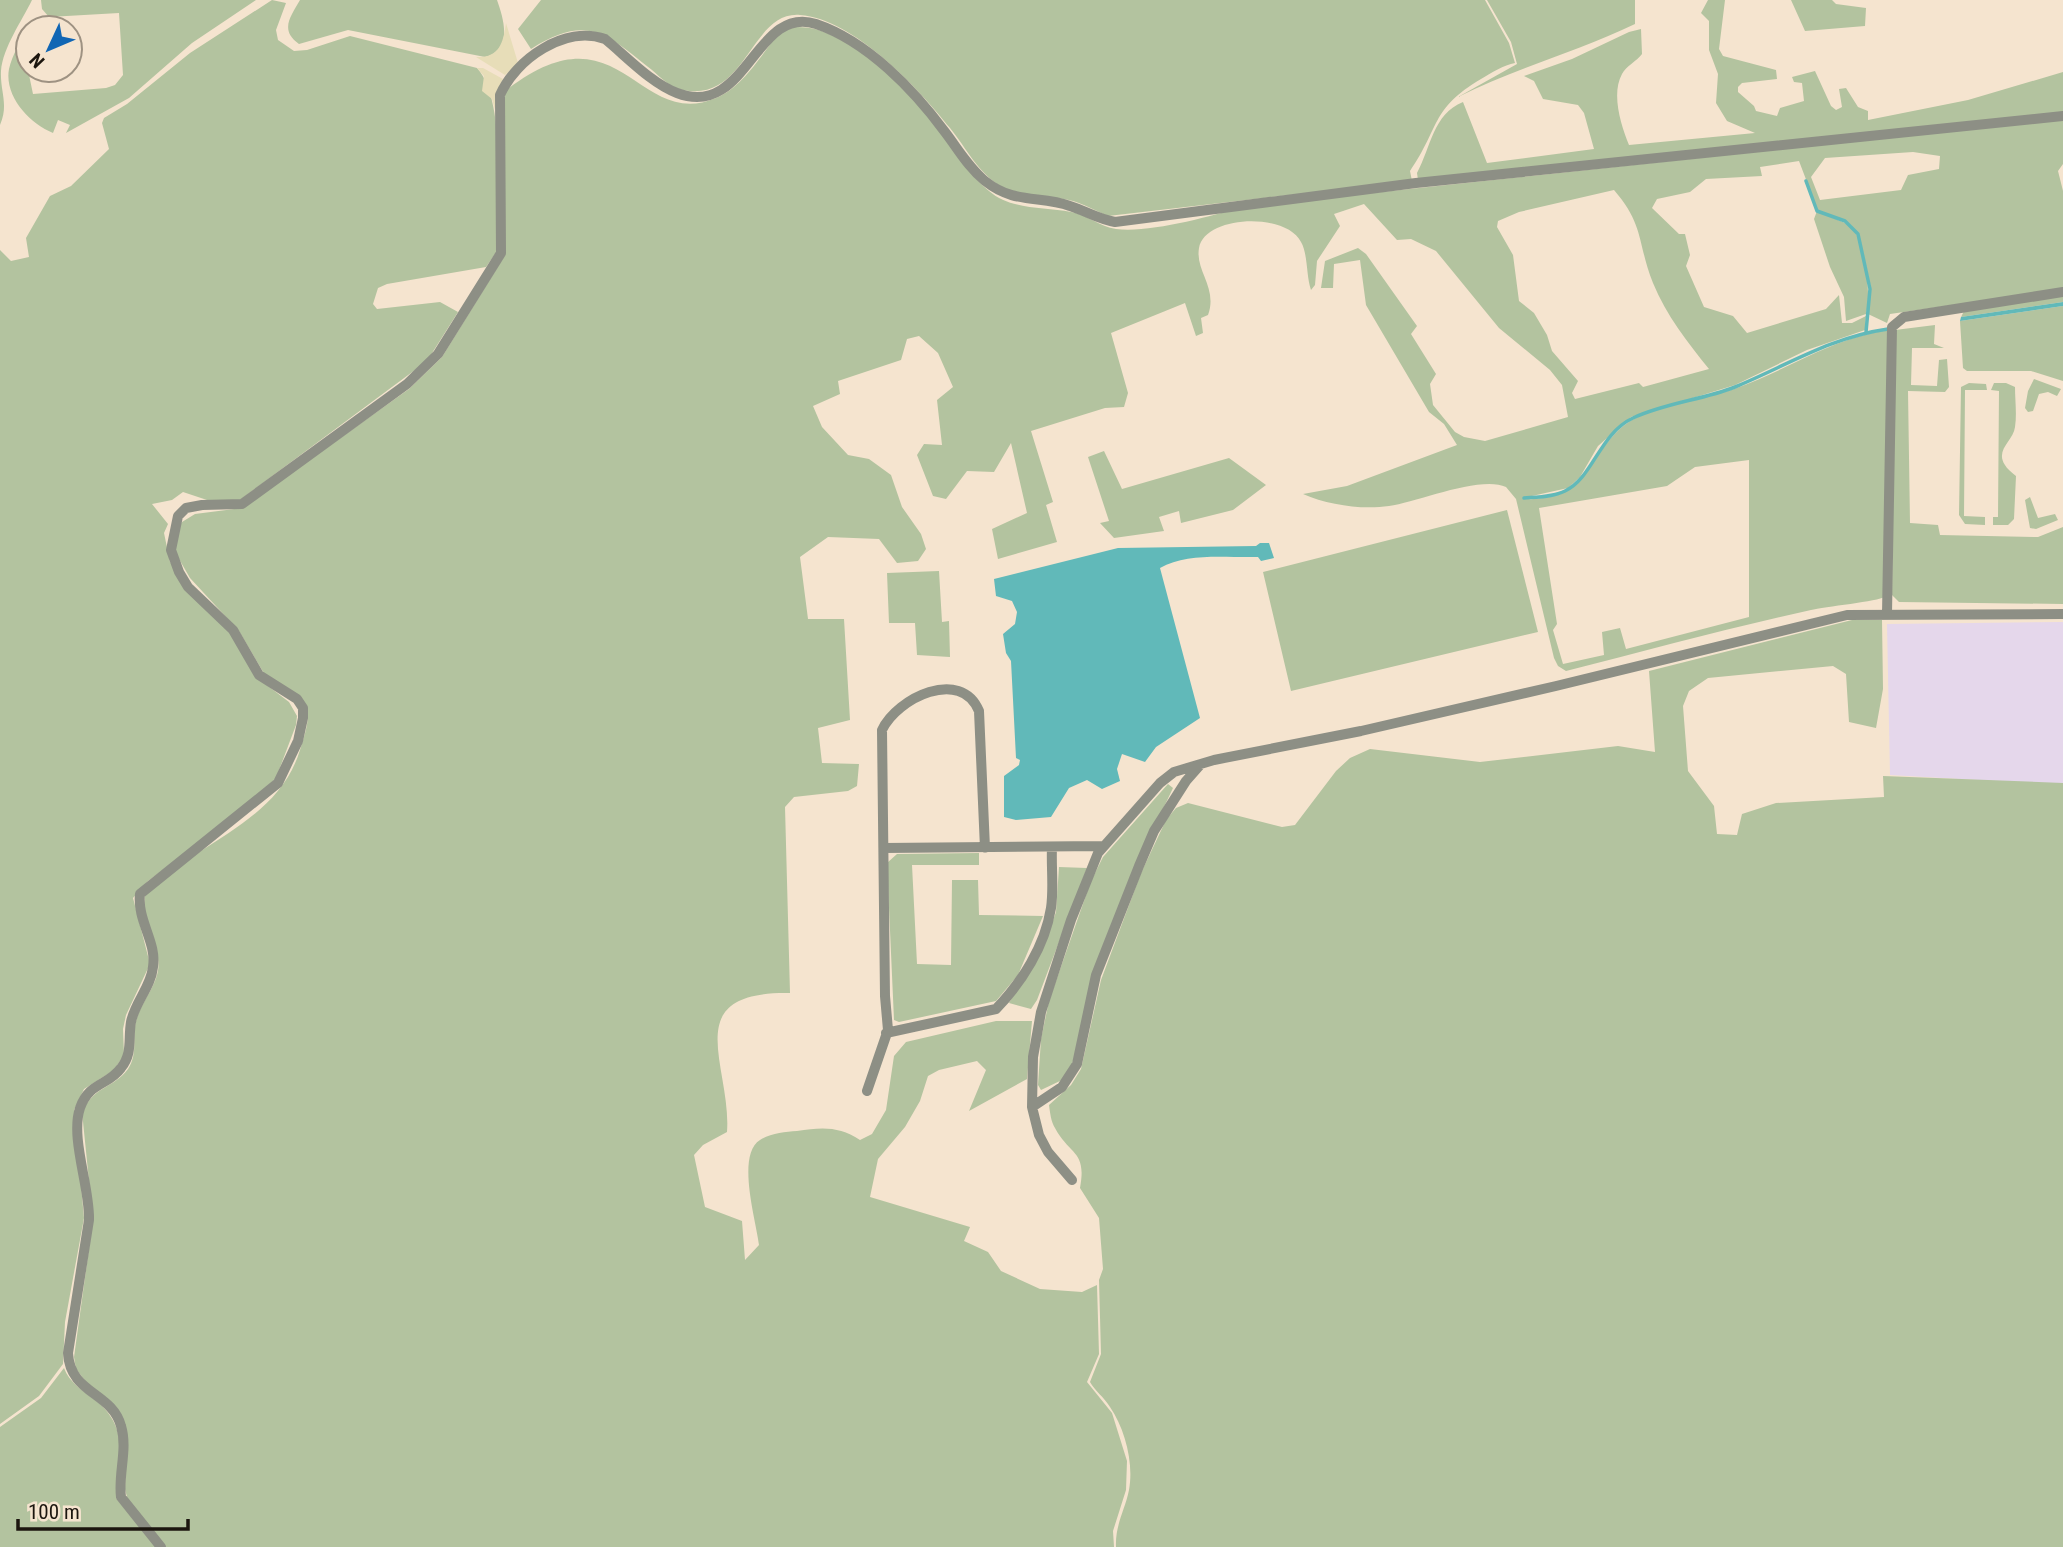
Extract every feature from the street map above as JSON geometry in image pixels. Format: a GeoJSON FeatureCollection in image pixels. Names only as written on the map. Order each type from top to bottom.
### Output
{"type":"FeatureCollection","features":[{"type":"Feature","properties":{"kind":"street"},"geometry":{"type":"LineString","coordinates":[[161,1547],[121,1497],[124,1442],[121,1424],[114,1411],[79,1383],[69,1368],[68,1353],[89,1220],[89,1200],[77,1127],[79,1111],[85,1096],[96,1085],[117,1073],[130,1053],[131,1021],[153,970],[154,957],[141,916],[140,894],[242,815],[278,783],[298,741],[303,718],[303,708],[297,699],[259,675],[233,630],[188,587],[171,550],[171,535],[178,516],[186,508],[242,504],[407,384],[438,354],[501,253],[500,95],[507,79],[522,64],[558,42],[593,35],[605,39],[663,86],[677,93],[702,97],[715,94],[738,76],[786,23],[798,20],[816,24],[842,37],[871,57],[915,96],[968,164],[988,184],[1023,200],[1069,205],[1101,220],[1115,222],[1416,183],[2063,116]]}},
{"type":"Feature","properties":{"kind":"street"},"geometry":{"type":"LineString","coordinates":[[1887,614],[1892,327],[1904,317],[2063,292]]}},
{"type":"Feature","properties":{"kind":"street"},"geometry":{"type":"LineString","coordinates":[[1072,1180],[1048,1152],[1038,1135],[1032,1107],[1033,1057],[1041,1012],[1075,909],[1103,846],[1160,783],[1174,772],[1439,713],[1847,615],[2063,614]]}},
{"type":"Feature","properties":{"kind":"street"},"geometry":{"type":"LineString","coordinates":[[867,1091],[886,1033],[882,730],[887,719],[914,696],[925,692],[947,691],[967,695],[979,711],[985,848]]}},
{"type":"Feature","properties":{"kind":"street"},"geometry":{"type":"LineString","coordinates":[[1032,1107],[1062,1087],[1077,1064],[1096,975],[1123,902],[1154,831],[1186,781],[1201,764]]}},
{"type":"Feature","properties":{"kind":"street"},"geometry":{"type":"LineString","coordinates":[[884,848],[1103,846]]}},
{"type":"Feature","properties":{"kind":"street"},"geometry":{"type":"LineString","coordinates":[[886,1033],[996,1009],[1008,996],[1025,973],[1044,933],[1051,907],[1052,847]]}},
{"type":"Feature","properties":{"kind":"shaded area"},"geometry":{"type":"Polygon","coordinates":[[[2063,622],[2063,785],[1890,775],[1887,624],[2063,622]]]}},
{"type":"Feature","properties":{"kind":"green space"},"geometry":{"type":"Polygon","coordinates":[[[0,0],[32,0],[25,14],[14,14],[14,34],[2,62],[4,111],[0,125],[0,0]]]}},
{"type":"Feature","properties":{"kind":"green space"},"geometry":{"type":"Polygon","coordinates":[[[41,0],[256,0],[192,43],[129,98],[66,133],[70,125],[58,120],[53,133],[35,123],[20,107],[10,89],[8,79],[12,59],[14,55],[14,84],[31,84],[33,94],[115,85],[123,75],[119,13],[46,14],[42,9],[41,0]]]}},
{"type":"Feature","properties":{"kind":"green space"},"geometry":{"type":"Polygon","coordinates":[[[272,0],[286,3],[276,30],[278,40],[294,51],[307,50],[350,36],[477,68],[486,83],[493,104],[497,129],[497,251],[486,267],[387,284],[378,288],[373,304],[377,309],[440,302],[458,312],[427,361],[240,500],[213,502],[183,492],[172,500],[152,504],[168,524],[164,533],[170,562],[229,632],[268,686],[289,702],[297,716],[296,725],[276,778],[242,811],[148,881],[133,898],[150,964],[126,1015],[123,1029],[124,1055],[114,1070],[84,1089],[74,1110],[84,1218],[65,1322],[63,1364],[39,1396],[0,1424],[0,250],[11,261],[29,257],[26,238],[50,196],[71,186],[109,149],[102,123],[104,118],[127,104],[190,53],[272,0]]]}},
{"type":"Feature","properties":{"kind":"green space"},"geometry":{"type":"Polygon","coordinates":[[[300,0],[497,0],[504,25],[503,41],[500,48],[485,57],[348,30],[299,44],[293,39],[288,28],[290,17],[300,0]]]}},
{"type":"Feature","properties":{"kind":"green space"},"geometry":{"type":"Polygon","coordinates":[[[541,0],[1485,0],[1509,43],[1515,63],[1502,67],[1465,90],[1444,110],[1410,171],[1412,181],[1108,216],[1069,200],[1027,195],[1002,187],[979,168],[937,112],[903,76],[863,42],[821,19],[800,15],[783,18],[770,27],[735,71],[721,83],[704,90],[683,90],[670,85],[622,46],[596,32],[567,32],[531,49],[518,29],[541,0]]]}},
{"type":"Feature","properties":{"kind":"green space"},"geometry":{"type":"Polygon","coordinates":[[[1487,0],[1635,0],[1635,24],[1458,97],[1517,64],[1511,42],[1487,0]]]}},
{"type":"Feature","properties":{"kind":"green space"},"geometry":{"type":"Polygon","coordinates":[[[1708,0],[1725,0],[1719,49],[1723,56],[1776,70],[1777,79],[1742,83],[1738,87],[1738,92],[1756,111],[1777,116],[1780,108],[1804,101],[1802,83],[1794,82],[1792,77],[1815,71],[1831,106],[1836,110],[1842,107],[1839,89],[1846,88],[1858,107],[1868,111],[1868,120],[1968,100],[2063,72],[2063,112],[1418,180],[1417,173],[1439,123],[1453,107],[1463,102],[1487,163],[1594,149],[1584,113],[1578,105],[1543,99],[1534,81],[1524,76],[1572,59],[1641,29],[1642,54],[1624,71],[1617,91],[1620,119],[1629,145],[1755,133],[1727,121],[1716,103],[1718,74],[1709,50],[1709,21],[1701,13],[1708,0]]]}},
{"type":"Feature","properties":{"kind":"green space"},"geometry":{"type":"Polygon","coordinates":[[[1791,0],[1832,0],[1836,4],[1866,8],[1865,26],[1805,31],[1791,0]]]}},
{"type":"Feature","properties":{"kind":"green space"},"geometry":{"type":"Polygon","coordinates":[[[789,27],[815,29],[833,35],[868,57],[917,103],[975,178],[998,197],[1017,205],[1077,213],[1104,226],[1130,230],[1162,226],[1242,207],[2063,119],[2063,164],[2058,171],[2063,191],[2063,289],[1890,314],[1887,323],[1868,314],[1871,288],[1859,234],[1854,229],[1866,271],[1868,305],[1866,314],[1846,321],[1844,297],[1830,267],[1814,219],[1817,211],[1852,226],[1845,220],[1818,211],[1799,161],[1760,167],[1762,176],[1706,179],[1690,192],[1657,199],[1652,208],[1679,234],[1685,234],[1690,255],[1686,266],[1704,307],[1733,316],[1747,333],[1826,309],[1839,295],[1842,323],[1852,323],[1866,316],[1865,330],[1807,350],[1735,385],[1631,417],[1598,446],[1580,477],[1568,488],[1523,498],[1543,498],[1559,494],[1571,487],[1582,477],[1619,430],[1642,415],[1734,389],[1827,348],[1888,330],[1884,597],[1780,617],[1566,671],[1558,666],[1554,658],[1516,499],[1506,487],[1481,484],[1379,507],[1345,506],[1303,494],[1347,486],[1457,445],[1444,424],[1429,412],[1366,305],[1360,260],[1334,264],[1333,288],[1321,288],[1325,261],[1358,248],[1366,254],[1417,326],[1411,334],[1436,374],[1430,384],[1433,405],[1455,432],[1464,437],[1485,441],[1568,417],[1562,385],[1550,370],[1499,328],[1436,251],[1411,239],[1397,240],[1364,204],[1334,214],[1340,226],[1317,261],[1315,285],[1311,290],[1303,247],[1293,232],[1264,222],[1230,224],[1215,229],[1204,237],[1199,248],[1200,264],[1210,296],[1208,315],[1201,318],[1203,333],[1196,336],[1185,303],[1111,333],[1128,393],[1124,407],[1105,408],[1031,431],[1053,502],[1046,505],[1057,542],[998,559],[992,529],[1027,513],[1011,443],[994,472],[967,471],[946,499],[933,496],[917,455],[924,444],[942,445],[937,400],[953,387],[938,353],[919,336],[907,339],[901,360],[838,381],[840,394],[813,406],[822,427],[848,455],[869,459],[891,475],[902,507],[921,534],[926,549],[918,561],[897,563],[879,539],[828,537],[800,557],[808,619],[844,619],[850,720],[818,728],[822,763],[859,764],[857,786],[848,791],[794,797],[785,807],[790,993],[755,996],[733,1005],[721,1019],[719,1058],[727,1132],[703,1145],[694,1155],[705,1207],[742,1221],[745,1260],[759,1245],[748,1173],[753,1148],[760,1140],[778,1133],[822,1128],[845,1132],[860,1140],[872,1134],[886,1110],[894,1056],[906,1042],[996,1021],[1032,1021],[1027,1079],[969,1111],[986,1070],[977,1061],[939,1070],[928,1076],[920,1101],[905,1127],[878,1159],[870,1197],[970,1227],[964,1241],[988,1252],[1001,1271],[1040,1289],[1082,1292],[1097,1285],[1099,1354],[1087,1382],[1112,1413],[1127,1461],[1126,1490],[1113,1531],[1114,1547],[165,1547],[128,1501],[125,1489],[127,1434],[76,1369],[74,1357],[93,1220],[82,1112],[98,1092],[128,1069],[133,1057],[137,1018],[155,982],[158,958],[147,921],[145,896],[164,877],[254,815],[273,797],[289,776],[300,750],[308,713],[265,675],[239,631],[190,578],[175,552],[175,532],[182,522],[195,514],[242,508],[409,389],[442,357],[505,255],[504,92],[543,67],[575,59],[601,62],[665,98],[689,104],[716,98],[735,86],[779,33],[789,27]],[[1913,152],[1825,158],[1811,177],[1820,200],[1901,190],[1908,175],[1939,169],[1940,156],[1913,152]],[[1614,190],[1519,212],[1498,221],[1497,227],[1513,255],[1519,301],[1534,313],[1547,335],[1552,351],[1578,381],[1572,393],[1575,399],[1639,383],[1643,387],[1709,369],[1664,306],[1648,269],[1636,225],[1614,190]],[[1749,460],[1695,467],[1667,486],[1539,508],[1557,624],[1553,630],[1563,664],[1604,655],[1602,632],[1620,628],[1626,649],[1749,617],[1749,460]]]}},
{"type":"Feature","properties":{"kind":"green space"},"geometry":{"type":"Polygon","coordinates":[[[2063,296],[2063,302],[1961,317],[1964,311],[2063,296]]]}},
{"type":"Feature","properties":{"kind":"green space"},"geometry":{"type":"Polygon","coordinates":[[[2063,306],[2063,381],[2031,371],[1967,371],[1963,368],[1960,321],[2063,306]]]}},
{"type":"Feature","properties":{"kind":"green space"},"geometry":{"type":"Polygon","coordinates":[[[1935,325],[1934,344],[1944,348],[1912,348],[1911,385],[1937,386],[1939,360],[1947,359],[1949,387],[1945,392],[1908,391],[1910,523],[1938,525],[1940,535],[2038,537],[2063,527],[2063,604],[1899,602],[1892,595],[1895,330],[1935,325]]]}},
{"type":"Feature","properties":{"kind":"green space"},"geometry":{"type":"Polygon","coordinates":[[[2034,379],[2061,389],[2057,396],[2048,392],[2039,394],[2033,411],[2028,412],[2025,408],[2028,391],[2034,379]]]}},
{"type":"Feature","properties":{"kind":"green space"},"geometry":{"type":"Polygon","coordinates":[[[1969,383],[1986,384],[1987,390],[1965,390],[1964,516],[1985,517],[1985,525],[1965,524],[1959,515],[1961,387],[1969,383]]]}},
{"type":"Feature","properties":{"kind":"green space"},"geometry":{"type":"Polygon","coordinates":[[[1994,383],[2006,383],[2015,387],[2015,427],[2002,455],[2007,468],[2016,476],[2014,519],[2008,525],[1993,525],[1993,517],[1998,517],[1999,391],[1991,390],[1994,383]]]}},
{"type":"Feature","properties":{"kind":"green space"},"geometry":{"type":"Polygon","coordinates":[[[1104,451],[1122,489],[1229,458],[1266,485],[1233,510],[1181,523],[1179,511],[1159,517],[1164,531],[1114,538],[1100,523],[1109,521],[1088,457],[1104,451]]]}},
{"type":"Feature","properties":{"kind":"green space"},"geometry":{"type":"Polygon","coordinates":[[[2030,497],[2038,518],[2055,514],[2058,520],[2036,529],[2030,528],[2025,500],[2030,497]]]}},
{"type":"Feature","properties":{"kind":"green space"},"geometry":{"type":"Polygon","coordinates":[[[1507,510],[1538,632],[1291,691],[1263,572],[1507,510]]]}},
{"type":"Feature","properties":{"kind":"green space"},"geometry":{"type":"Polygon","coordinates":[[[939,571],[942,622],[949,621],[950,657],[917,655],[915,623],[889,623],[887,573],[939,571]]]}},
{"type":"Feature","properties":{"kind":"green space"},"geometry":{"type":"Polygon","coordinates":[[[1852,620],[1882,620],[1883,689],[1876,728],[1849,722],[1846,674],[1833,666],[1708,678],[1689,691],[1683,706],[1688,771],[1714,806],[1717,834],[1737,835],[1742,814],[1776,803],[1884,797],[1883,776],[2063,783],[2063,1547],[1116,1547],[1129,1490],[1130,1469],[1120,1425],[1108,1403],[1090,1382],[1101,1354],[1099,1280],[1103,1269],[1099,1218],[1080,1188],[1082,1176],[1079,1160],[1054,1126],[1049,1105],[1071,1085],[1081,1069],[1101,980],[1141,873],[1166,820],[1176,808],[1188,803],[1282,827],[1295,825],[1336,771],[1350,758],[1370,749],[1480,762],[1618,746],[1655,752],[1649,671],[1852,620]]]}},
{"type":"Feature","properties":{"kind":"green space"},"geometry":{"type":"Polygon","coordinates":[[[1168,784],[1173,788],[1131,876],[1071,1067],[1062,1080],[1041,1090],[1038,1085],[1041,1039],[1049,1001],[1091,881],[1103,857],[1168,784]]]}},
{"type":"Feature","properties":{"kind":"green space"},"geometry":{"type":"Polygon","coordinates":[[[979,853],[979,865],[912,865],[917,964],[951,965],[952,880],[978,880],[979,915],[1043,916],[1018,975],[996,1001],[899,1022],[894,1020],[887,863],[897,854],[979,853]]]}},
{"type":"Feature","properties":{"kind":"green space"},"geometry":{"type":"Polygon","coordinates":[[[1059,867],[1087,868],[1037,1000],[1031,1009],[1009,1003],[1047,938],[1056,912],[1059,867]]]}},
{"type":"Feature","properties":{"kind":"green space"},"geometry":{"type":"Polygon","coordinates":[[[64,1368],[73,1382],[94,1399],[113,1421],[120,1444],[116,1498],[157,1547],[0,1547],[0,1427],[41,1398],[64,1368]]]}},
{"type":"Feature","properties":{"kind":"sand"},"geometry":{"type":"Polygon","coordinates":[[[506,23],[518,63],[505,75],[476,57],[490,55],[499,48],[506,23]]]}},
{"type":"Feature","properties":{"kind":"sand"},"geometry":{"type":"Polygon","coordinates":[[[477,68],[483,68],[503,79],[496,93],[496,113],[492,99],[482,91],[484,76],[477,68]]]}},
{"type":"Feature","properties":{"kind":"water"},"geometry":{"type":"Polygon","coordinates":[[[2063,302],[2063,306],[1960,321],[1961,317],[2063,302]]]}},
{"type":"Feature","properties":{"kind":"water"},"geometry":{"type":"Polygon","coordinates":[[[1269,543],[1274,558],[1261,561],[1258,557],[1195,558],[1160,568],[1200,718],[1156,747],[1145,762],[1122,754],[1117,769],[1120,781],[1102,789],[1087,780],[1069,788],[1051,817],[1016,820],[1004,817],[1004,776],[1019,765],[1020,760],[1016,758],[1011,661],[1006,653],[1003,634],[1015,624],[1017,612],[1012,601],[996,596],[994,579],[1118,548],[1256,546],[1269,543]]]}},
{"type":"Feature","properties":{"kind":"waterway"},"geometry":{"type":"LineString","coordinates":[[1806,181],[1817,211],[1845,221],[1858,234],[1870,289],[1866,332]]}},
{"type":"Feature","properties":{"kind":"waterway"},"geometry":{"type":"LineString","coordinates":[[1524,498],[1555,494],[1575,485],[1612,434],[1633,418],[1735,387],[1847,338],[1888,329]]}}]}
